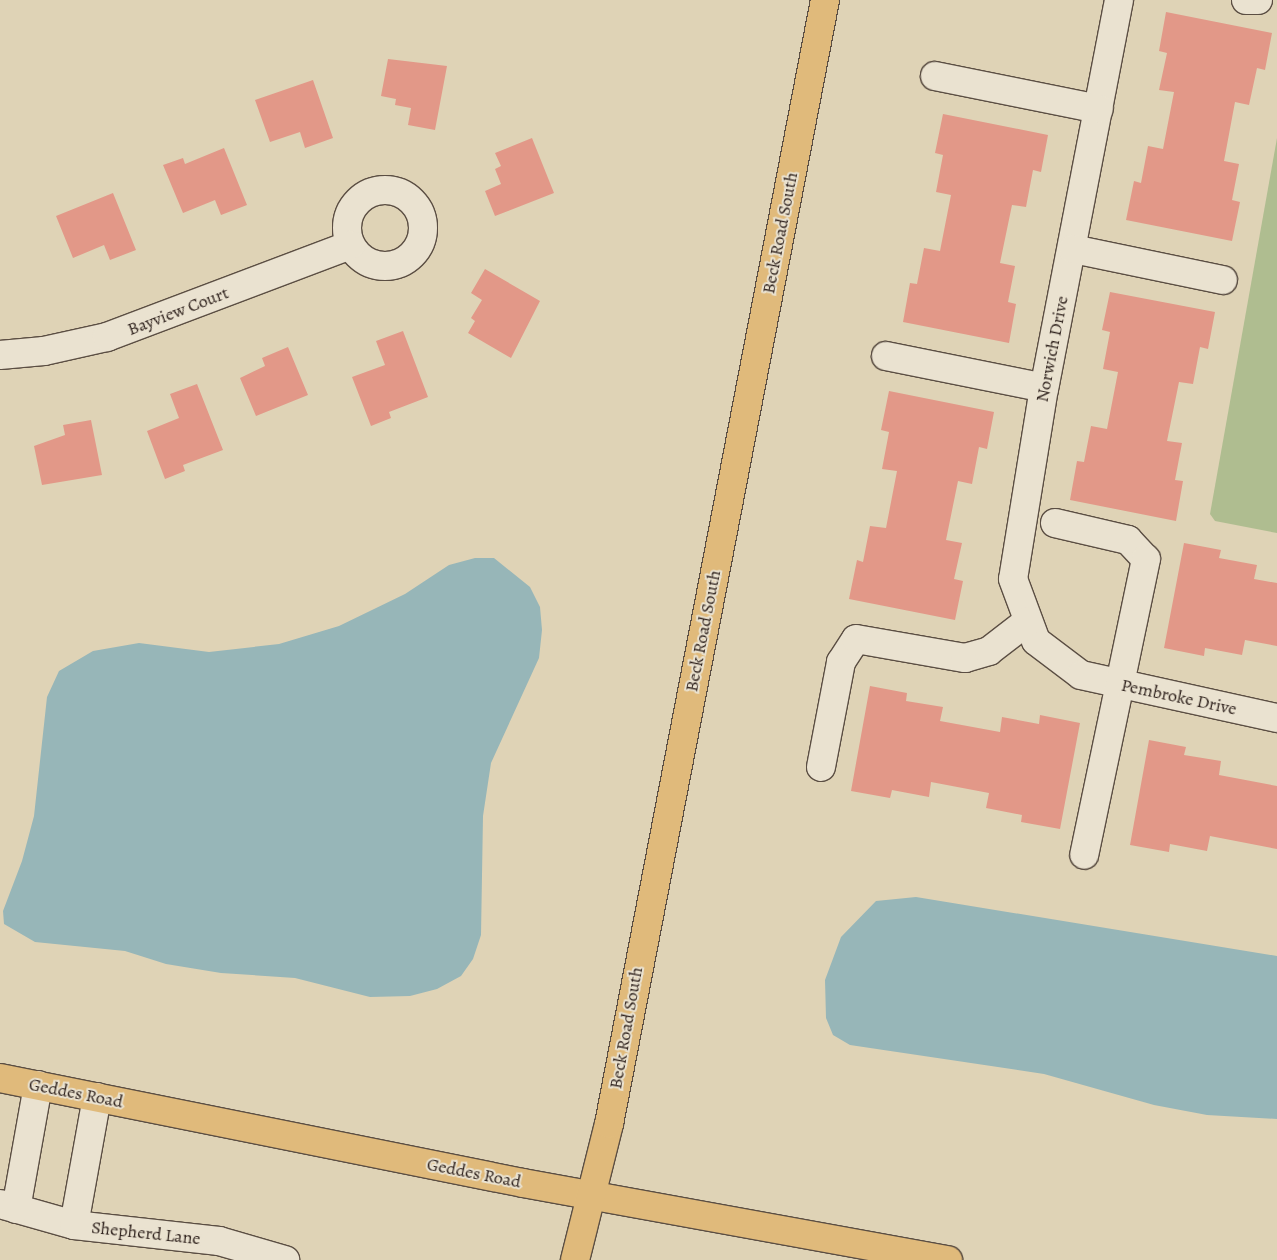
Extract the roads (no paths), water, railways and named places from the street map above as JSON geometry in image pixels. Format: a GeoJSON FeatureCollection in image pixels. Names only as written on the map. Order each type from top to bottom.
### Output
{"type":"FeatureCollection","features":[{"type":"Feature","properties":{"kind":"main road","name":"Beck Road South"},"geometry":{"type":"LineString","coordinates":[[574,1260],[609,1124],[825,0]]}},
{"type":"Feature","properties":{"kind":"main road","name":"Geddes Road"},"geometry":{"type":"LineString","coordinates":[[0,1078],[592,1196],[948,1260]]}},
{"type":"Feature","properties":{"kind":"street","name":"Norwich Drive"},"geometry":{"type":"LineString","coordinates":[[1081,675],[1036,641],[1013,579],[1044,388],[1073,249],[1119,0]]}},
{"type":"Feature","properties":{"kind":"street"},"geometry":{"type":"LineString","coordinates":[[1246,0],[1258,0]]}},
{"type":"Feature","properties":{"kind":"street"},"geometry":{"type":"LineString","coordinates":[[934,76],[1099,110]]}},
{"type":"Feature","properties":{"kind":"street","name":"Bayview Court"},"geometry":{"type":"LineString","coordinates":[[0,355],[44,351],[107,337],[350,245]]}},
{"type":"Feature","properties":{"kind":"street"},"geometry":{"type":"LineString","coordinates":[[1073,249],[1223,280]]}},
{"type":"Feature","properties":{"kind":"street"},"geometry":{"type":"LineString","coordinates":[[886,356],[1044,388]]}},
{"type":"Feature","properties":{"kind":"street"},"geometry":{"type":"LineString","coordinates":[[1055,523],[1128,540],[1146,559],[1084,855]]}},
{"type":"Feature","properties":{"kind":"street"},"geometry":{"type":"LineString","coordinates":[[820,767],[841,662],[856,639],[965,658],[989,651],[1028,621]]}},
{"type":"Feature","properties":{"kind":"street","name":"Pembroke Drive"},"geometry":{"type":"LineString","coordinates":[[1081,675],[1119,685],[1277,718]]}},
{"type":"Feature","properties":{"kind":"street"},"geometry":{"type":"LineString","coordinates":[[38,1086],[8,1206],[74,1225]]}},
{"type":"Feature","properties":{"kind":"street","name":"Shepherd Lane"},"geometry":{"type":"LineString","coordinates":[[96,1097],[74,1225],[219,1241],[285,1260]]}},
{"type":"Feature","properties":{"kind":"water"},"geometry":{"type":"Polygon","coordinates":[[[475,558],[494,558],[530,587],[540,607],[542,630],[539,658],[491,763],[483,816],[481,935],[473,959],[461,976],[437,989],[410,996],[370,997],[295,978],[221,973],[166,964],[125,951],[35,942],[4,924],[3,911],[22,861],[34,816],[47,697],[59,671],[93,651],[139,643],[209,652],[279,644],[339,626],[405,594],[449,565],[475,558]]]}},
{"type":"Feature","properties":{"kind":"water"},"geometry":{"type":"Polygon","coordinates":[[[916,897],[1277,956],[1277,1119],[1207,1115],[1154,1105],[1044,1074],[850,1045],[833,1035],[826,1018],[825,980],[841,937],[876,901],[916,897]]]}}]}
